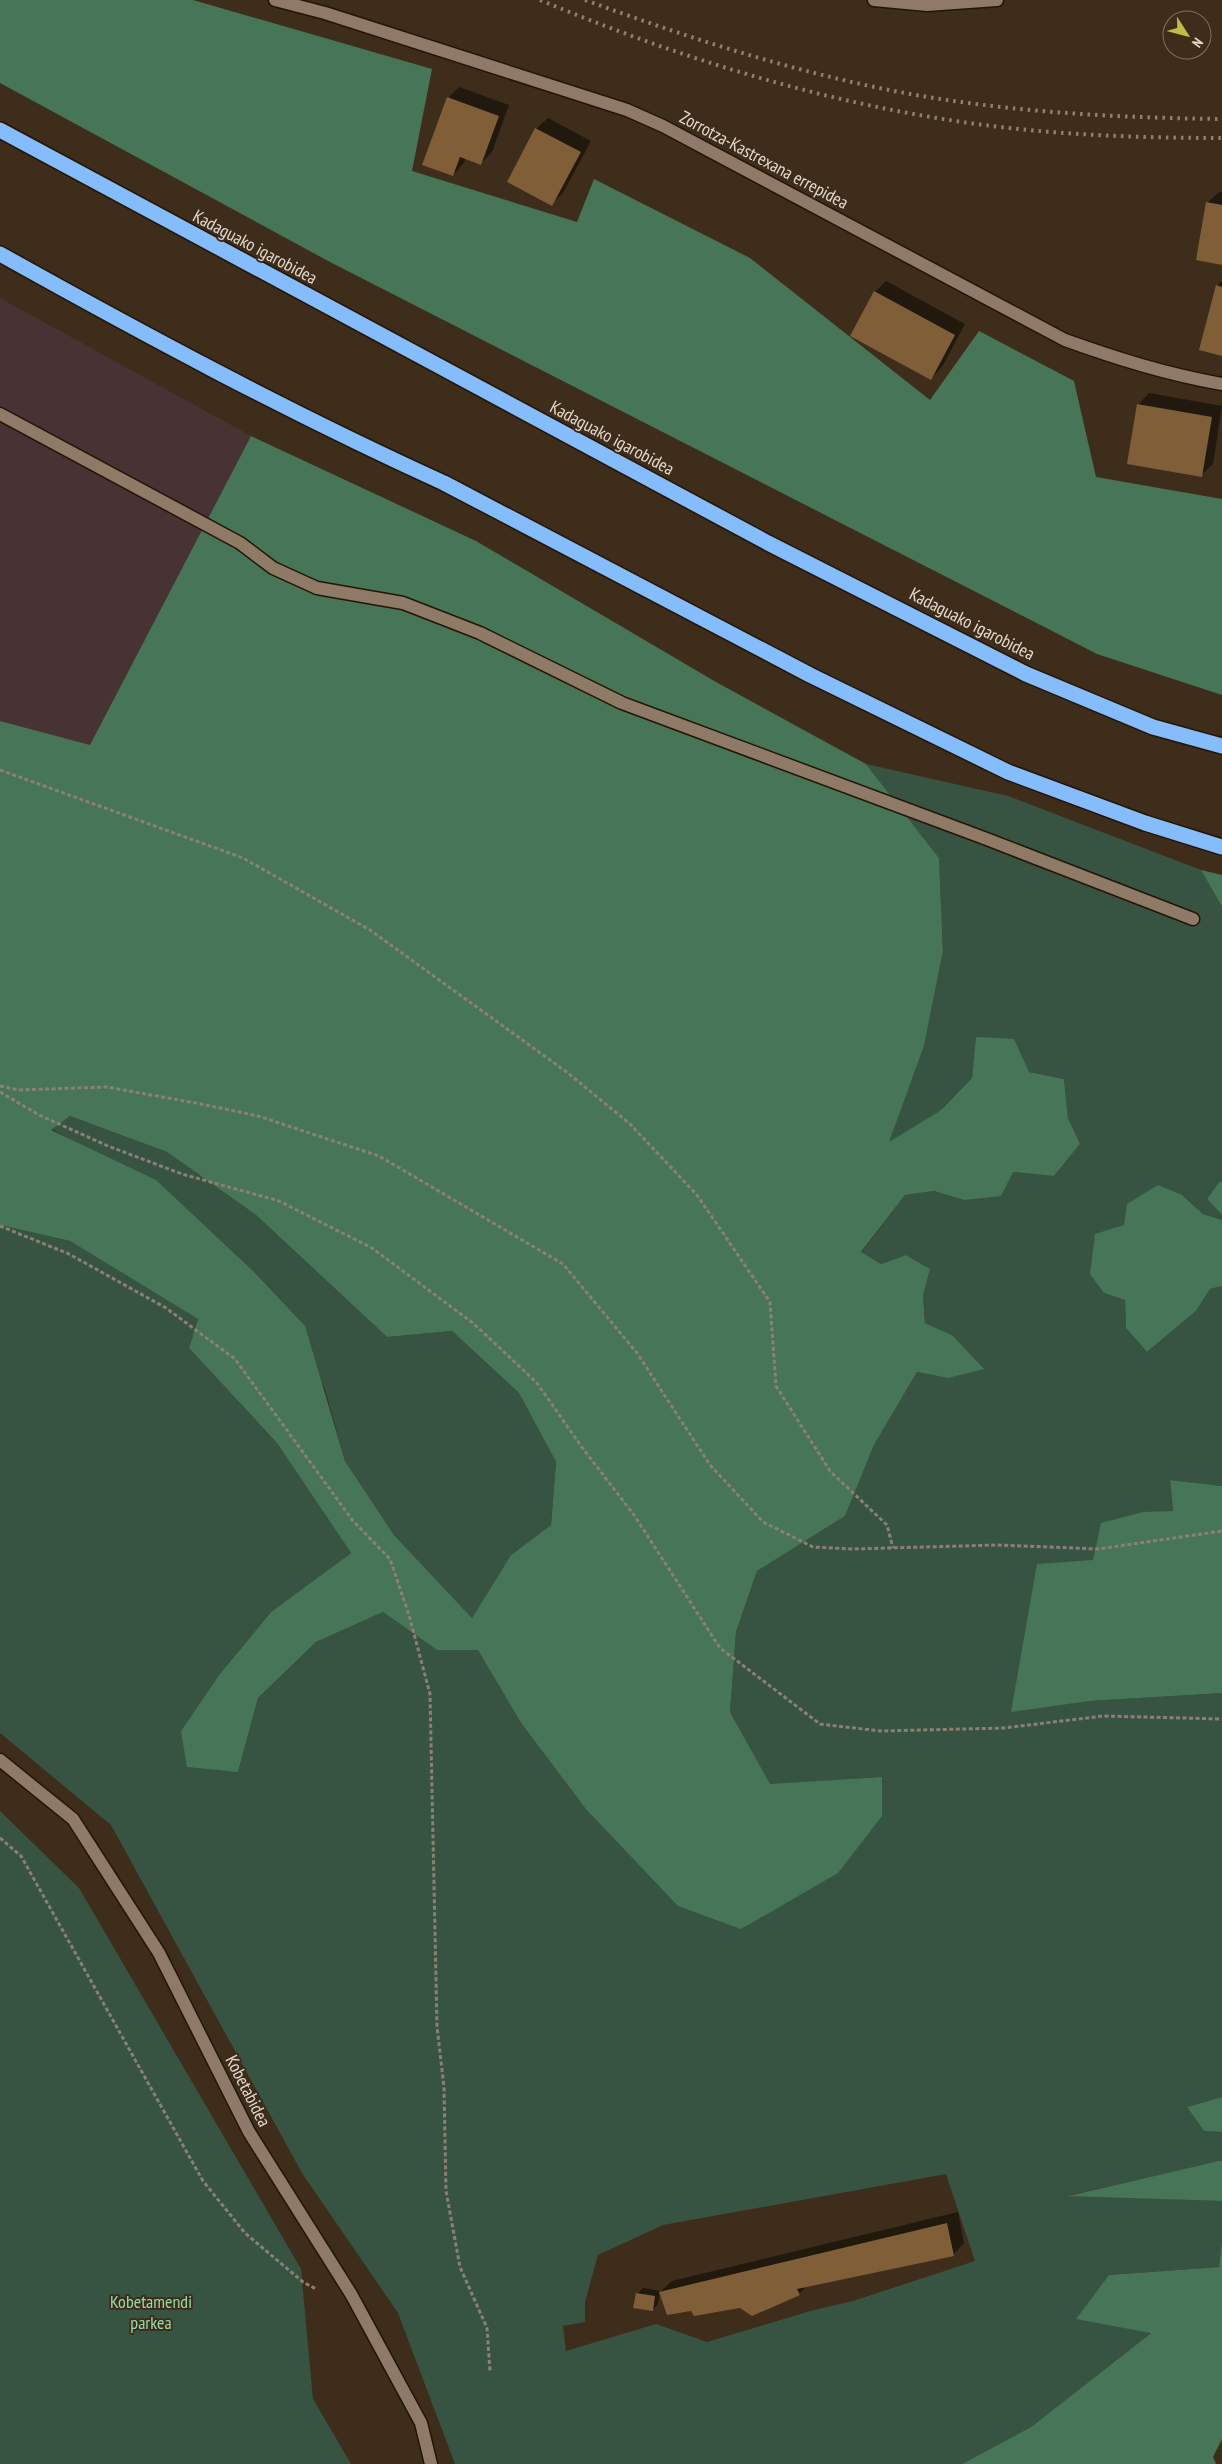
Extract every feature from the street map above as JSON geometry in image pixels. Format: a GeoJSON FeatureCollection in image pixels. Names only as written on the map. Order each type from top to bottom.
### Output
{"type":"FeatureCollection","features":[{"type":"Feature","properties":{"kind":"highway","name":"Kadaguako igarobidea"},"geometry":{"type":"LineString","coordinates":[[0,130],[760,538],[1026,674],[1153,728],[1222,746]]}},
{"type":"Feature","properties":{"kind":"highway"},"geometry":{"type":"LineString","coordinates":[[0,254],[161,342],[444,483],[810,676],[1008,772],[1145,823],[1222,847]]}},
{"type":"Feature","properties":{"kind":"street","name":"Zorrotza-Kastrexana errepidea"},"geometry":{"type":"LineString","coordinates":[[274,0],[325,13],[627,110],[663,126],[1065,340],[1135,366],[1174,376],[1222,384]]}},
{"type":"Feature","properties":{"kind":"street"},"geometry":{"type":"LineString","coordinates":[[874,0],[927,5],[997,0]]}},
{"type":"Feature","properties":{"kind":"street"},"geometry":{"type":"LineString","coordinates":[[0,414],[240,543],[273,568],[317,588],[403,603],[480,633],[622,703],[984,838],[1193,919]]}},
{"type":"Feature","properties":{"kind":"street","name":"Kobetabidea"},"geometry":{"type":"LineString","coordinates":[[0,1760],[73,1819],[159,1953],[249,2132],[351,2294],[422,2423],[431,2464]]}},
{"type":"Feature","properties":{"kind":"path"},"geometry":{"type":"LineString","coordinates":[[0,770],[251,862],[370,930],[568,1073],[630,1124],[698,1195],[770,1302],[776,1386],[830,1470],[887,1525],[893,1548]]}},
{"type":"Feature","properties":{"kind":"path"},"geometry":{"type":"LineString","coordinates":[[0,1086],[19,1090],[107,1087],[201,1104],[258,1116],[379,1156],[563,1264],[637,1353],[710,1465],[763,1522],[813,1547],[893,1548],[997,1545],[1098,1549],[1222,1531]]}},
{"type":"Feature","properties":{"kind":"path"},"geometry":{"type":"LineString","coordinates":[[0,1092],[39,1116],[108,1146],[182,1174],[279,1201],[372,1248],[474,1323],[537,1384],[581,1446],[634,1514],[720,1648],[820,1724],[891,1730],[1004,1728],[1103,1716],[1222,1719]]}},
{"type":"Feature","properties":{"kind":"path"},"geometry":{"type":"LineString","coordinates":[[0,1226],[69,1254],[166,1308],[235,1358],[353,1521],[390,1559],[409,1615],[430,1694],[437,2026],[444,2087],[446,2191],[460,2267],[487,2328],[490,2371]]}},
{"type":"Feature","properties":{"kind":"path"},"geometry":{"type":"LineString","coordinates":[[0,1838],[21,1856],[203,2181],[245,2233],[303,2282],[319,2291]]}},
{"type":"Feature","properties":{"kind":"shaded area"},"geometry":{"type":"Polygon","coordinates":[[[0,298],[251,436],[90,746],[0,721],[0,298]]]}},
{"type":"Feature","properties":{"kind":"green space"},"geometry":{"type":"Polygon","coordinates":[[[0,0],[193,0],[432,69],[412,171],[577,222],[594,179],[750,258],[930,400],[979,331],[1074,381],[1096,477],[1222,499],[1222,695],[1097,654],[330,262],[0,83],[0,0]]]}},
{"type":"Feature","properties":{"kind":"green space"},"geometry":{"type":"Polygon","coordinates":[[[251,436],[476,541],[716,682],[866,764],[939,858],[943,951],[924,1046],[889,1142],[941,1110],[972,1078],[976,1037],[1014,1039],[1029,1072],[1064,1079],[1068,1118],[1080,1144],[1054,1176],[1013,1172],[1001,1196],[964,1200],[934,1191],[905,1195],[861,1252],[881,1264],[906,1255],[930,1269],[923,1296],[925,1323],[952,1335],[984,1369],[948,1378],[917,1372],[874,1445],[845,1516],[757,1571],[736,1632],[730,1712],[770,1784],[882,1777],[882,1816],[838,1873],[741,1929],[678,1906],[585,1808],[521,1723],[478,1650],[437,1650],[383,1612],[316,1642],[258,1698],[238,1772],[187,1767],[181,1731],[219,1675],[271,1612],[351,1553],[277,1443],[189,1348],[198,1319],[70,1241],[0,1225],[0,721],[90,745],[251,436]],[[70,1116],[51,1130],[156,1180],[254,1272],[305,1326],[345,1461],[394,1535],[472,1618],[511,1555],[551,1525],[556,1462],[519,1393],[452,1331],[387,1337],[256,1215],[167,1152],[70,1116]]]}},
{"type":"Feature","properties":{"kind":"green space"},"geometry":{"type":"Polygon","coordinates":[[[866,764],[1008,796],[1201,870],[1222,907],[1222,1182],[1219,1182],[1207,1199],[1222,1215],[1222,1220],[1203,1214],[1182,1195],[1124,1225],[1104,1293],[1125,1300],[1126,1328],[1147,1352],[1196,1311],[1210,1289],[1222,1286],[1222,1486],[1170,1480],[1173,1512],[1143,1512],[1093,1560],[1011,1711],[1090,1701],[1222,1693],[1222,2097],[1187,2107],[1204,2131],[1222,2132],[1222,2161],[1070,2195],[1222,2201],[1222,2240],[1219,2267],[1109,2275],[1152,2332],[1031,2427],[962,2464],[455,2464],[398,2313],[302,2173],[111,1825],[0,1733],[0,1225],[70,1241],[198,1319],[189,1348],[277,1443],[351,1553],[271,1612],[219,1675],[181,1731],[238,1772],[258,1698],[316,1642],[383,1612],[437,1650],[478,1650],[521,1723],[585,1808],[881,1777],[770,1785],[730,1712],[736,1632],[757,1571],[845,1516],[874,1445],[917,1372],[948,1378],[952,1335],[925,1323],[923,1296],[930,1269],[906,1255],[881,1264],[861,1253],[905,1195],[934,1191],[964,1200],[1013,1172],[1054,1176],[1080,1144],[1068,1118],[1064,1079],[1029,1072],[977,1037],[972,1078],[941,1110],[888,1143],[924,1046],[943,951],[939,858],[866,764]],[[946,2174],[663,2225],[598,2255],[585,2302],[585,2322],[563,2326],[566,2351],[656,2324],[707,2342],[814,2310],[853,2301],[975,2261],[946,2174]]]}},
{"type":"Feature","properties":{"kind":"green space"},"geometry":{"type":"Polygon","coordinates":[[[1201,870],[1222,875],[1222,907],[1201,870]]]}},
{"type":"Feature","properties":{"kind":"green space"},"geometry":{"type":"Polygon","coordinates":[[[70,1116],[167,1152],[256,1215],[387,1337],[452,1331],[519,1393],[556,1462],[551,1525],[511,1555],[472,1618],[394,1535],[345,1461],[324,1386],[96,1153],[51,1129],[70,1116]]]}},
{"type":"Feature","properties":{"kind":"green space"},"geometry":{"type":"Polygon","coordinates":[[[1219,1182],[1222,1182],[1222,1215],[1207,1199],[1219,1182]]]}},
{"type":"Feature","properties":{"kind":"green space"},"geometry":{"type":"Polygon","coordinates":[[[1158,1185],[1182,1195],[1203,1214],[1222,1220],[1222,1286],[1210,1289],[1196,1311],[1147,1352],[1126,1328],[1125,1300],[1104,1293],[1090,1274],[1095,1234],[1124,1225],[1127,1204],[1158,1185]]]}},
{"type":"Feature","properties":{"kind":"green space"},"geometry":{"type":"Polygon","coordinates":[[[1170,1480],[1222,1486],[1222,1693],[1090,1701],[1011,1712],[1037,1564],[1093,1560],[1101,1523],[1143,1512],[1173,1511],[1170,1480]]]}},
{"type":"Feature","properties":{"kind":"green space","name":"Kobetamendi parkea"},"geometry":{"type":"Polygon","coordinates":[[[0,1811],[79,1888],[301,2269],[313,2399],[351,2464],[0,2464],[0,1811]]]}},
{"type":"Feature","properties":{"kind":"green space"},"geometry":{"type":"Polygon","coordinates":[[[1222,2097],[1222,2132],[1204,2131],[1187,2107],[1222,2097]]]}},
{"type":"Feature","properties":{"kind":"green space"},"geometry":{"type":"Polygon","coordinates":[[[1222,2161],[1222,2201],[1068,2196],[1222,2161]]]}},
{"type":"Feature","properties":{"kind":"green space"},"geometry":{"type":"Polygon","coordinates":[[[1222,2240],[1222,2439],[1213,2457],[1216,2464],[962,2464],[1031,2427],[1151,2333],[1076,2319],[1109,2275],[1219,2267],[1222,2240]]]}},
{"type":"Feature","properties":{"kind":"building"},"geometry":{"type":"Polygon","coordinates":[[[447,97],[499,116],[481,165],[460,157],[453,176],[422,165],[447,97]]]}},
{"type":"Feature","properties":{"kind":"building"},"geometry":{"type":"Polygon","coordinates":[[[535,128],[581,152],[552,206],[507,182],[535,128]]]}},
{"type":"Feature","properties":{"kind":"building"},"geometry":{"type":"Polygon","coordinates":[[[1206,202],[1222,205],[1222,265],[1196,260],[1206,202]]]}},
{"type":"Feature","properties":{"kind":"building"},"geometry":{"type":"Polygon","coordinates":[[[1216,285],[1222,287],[1222,356],[1199,350],[1216,285]]]}},
{"type":"Feature","properties":{"kind":"building"},"geometry":{"type":"Polygon","coordinates":[[[874,291],[955,335],[931,380],[850,336],[874,291]]]}},
{"type":"Feature","properties":{"kind":"building"},"geometry":{"type":"Polygon","coordinates":[[[1137,404],[1212,417],[1202,477],[1127,464],[1137,404]]]}},
{"type":"Feature","properties":{"kind":"building"},"geometry":{"type":"Polygon","coordinates":[[[947,2223],[954,2256],[797,2289],[800,2295],[752,2316],[740,2308],[694,2316],[691,2311],[667,2315],[659,2292],[947,2223]]]}},
{"type":"Feature","properties":{"kind":"building"},"geometry":{"type":"Polygon","coordinates":[[[636,2293],[655,2296],[653,2311],[633,2308],[636,2293]]]}},
{"type":"Feature","properties":{"kind":"railway"},"geometry":{"type":"LineString","coordinates":[[540,0],[638,38],[738,72],[840,99],[891,110],[977,124],[1047,132],[1117,136],[1222,138]]}},
{"type":"Feature","properties":{"kind":"railway"},"geometry":{"type":"LineString","coordinates":[[585,0],[677,32],[770,61],[818,74],[913,95],[994,106],[1059,112],[1157,118],[1222,119]]}}]}
